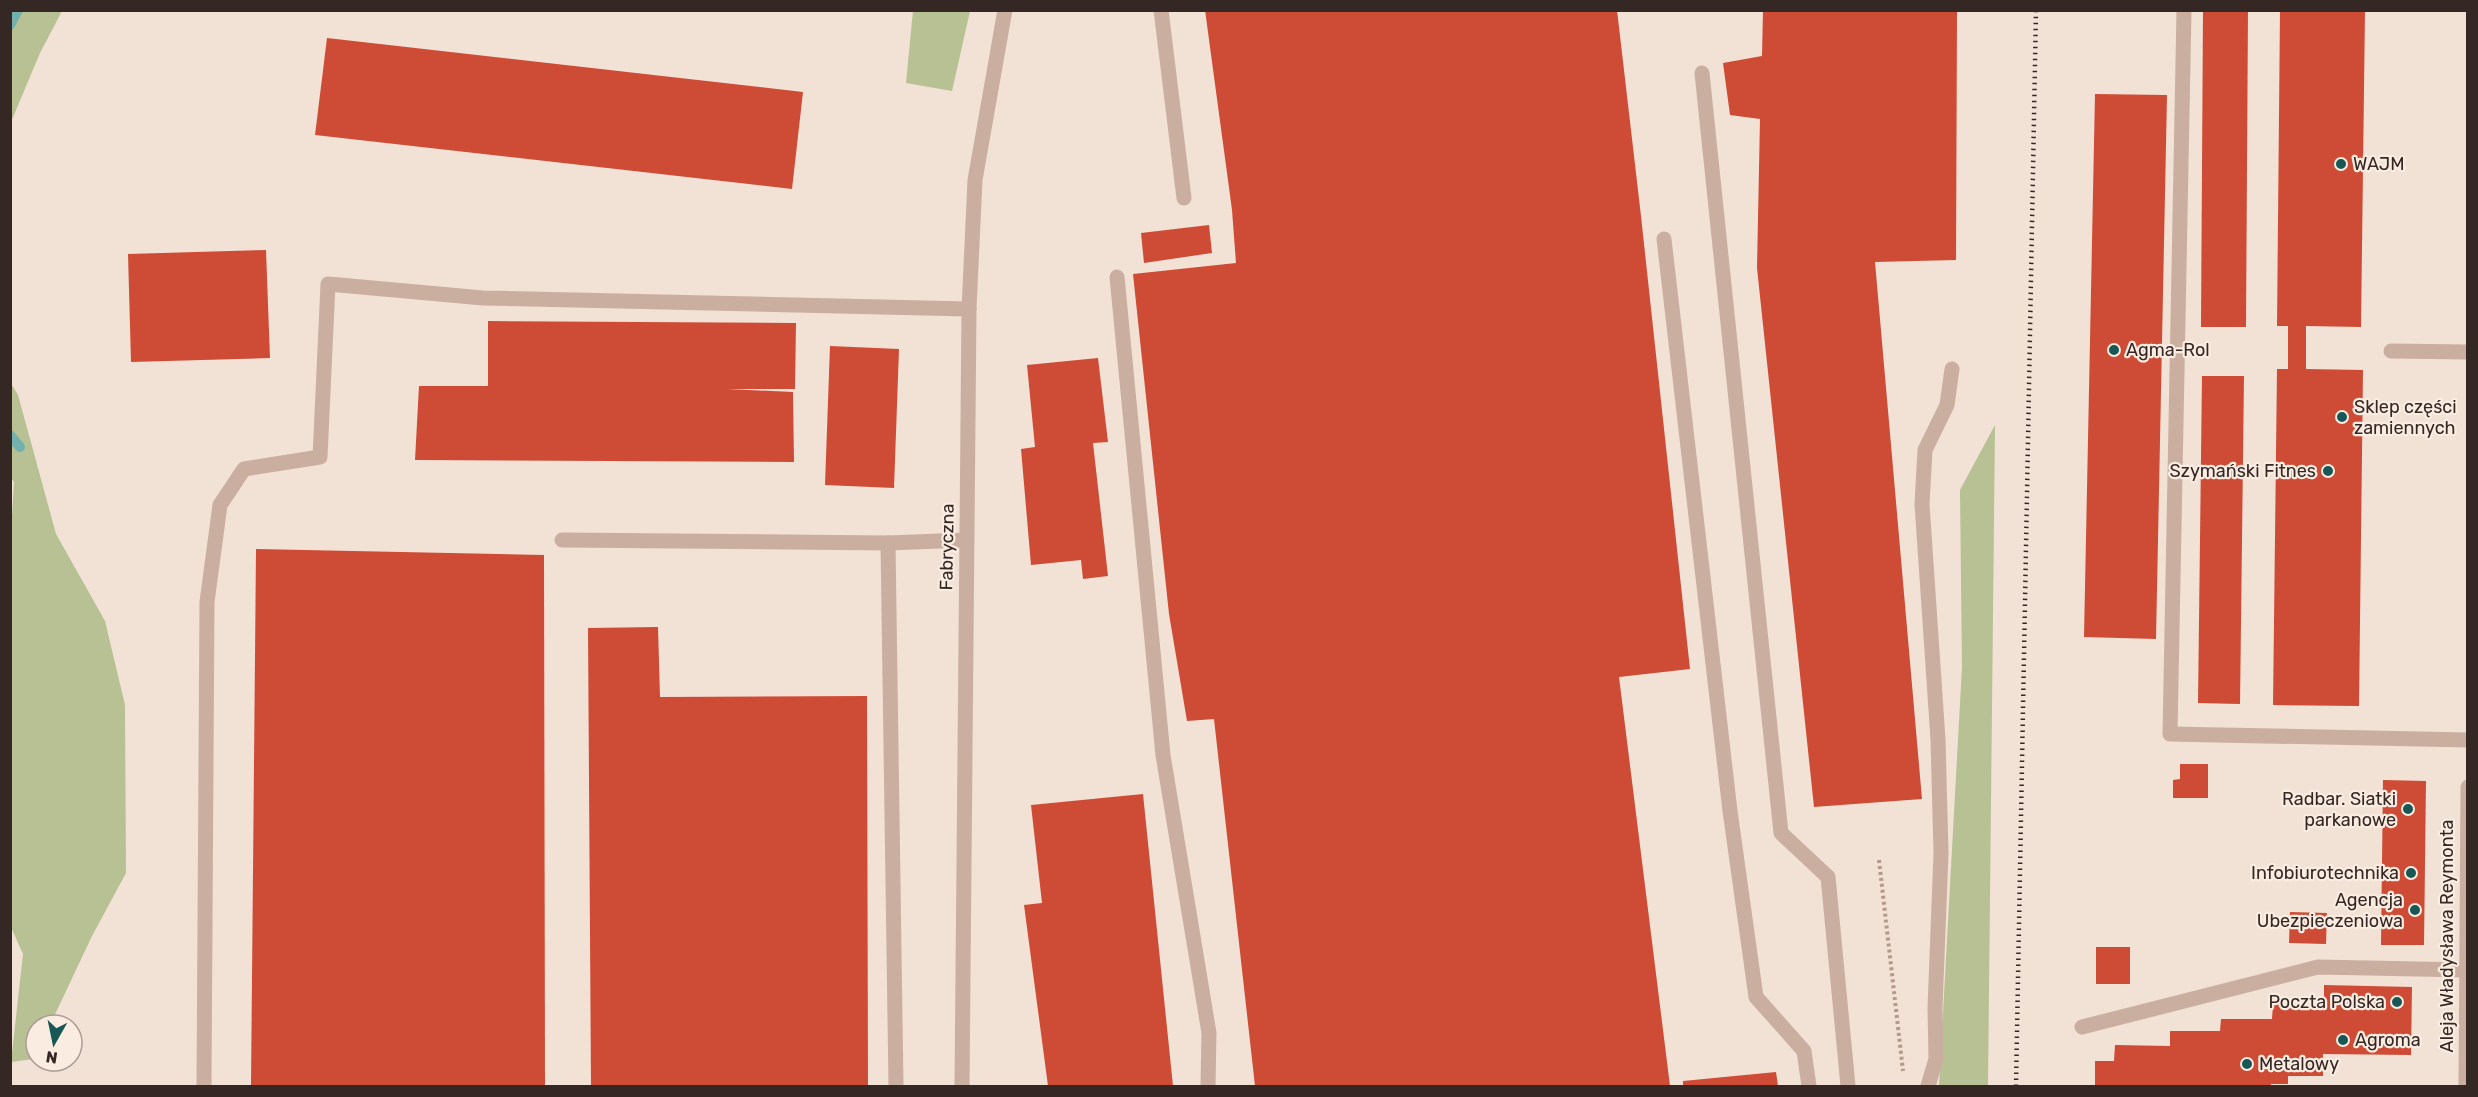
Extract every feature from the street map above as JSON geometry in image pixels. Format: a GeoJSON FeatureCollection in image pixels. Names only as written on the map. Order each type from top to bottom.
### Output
{"type":"FeatureCollection","features":[{"type":"Feature","properties":{"kind":"street","name":"Fabryczna"},"geometry":{"type":"LineString","coordinates":[[962,1086],[969,309],[975,180],[1005,10]]}},
{"type":"Feature","properties":{"kind":"street"},"geometry":{"type":"LineString","coordinates":[[1161,10],[1184,198]]}},
{"type":"Feature","properties":{"kind":"street"},"geometry":{"type":"LineString","coordinates":[[2184,10],[2170,734],[2468,740]]}},
{"type":"Feature","properties":{"kind":"street"},"geometry":{"type":"LineString","coordinates":[[1702,73],[1781,833],[1828,877],[1848,1086]]}},
{"type":"Feature","properties":{"kind":"street"},"geometry":{"type":"LineString","coordinates":[[1664,239],[1729,799],[1756,997],[1804,1051],[1809,1086]]}},
{"type":"Feature","properties":{"kind":"street"},"geometry":{"type":"LineString","coordinates":[[1117,277],[1163,755],[1209,1033],[1208,1086]]}},
{"type":"Feature","properties":{"kind":"street"},"geometry":{"type":"LineString","coordinates":[[204,1086],[207,602],[220,505],[244,469],[320,457],[327,284],[483,298],[969,309]]}},
{"type":"Feature","properties":{"kind":"street"},"geometry":{"type":"LineString","coordinates":[[2391,351],[2468,352]]}},
{"type":"Feature","properties":{"kind":"street"},"geometry":{"type":"LineString","coordinates":[[1928,1086],[1936,1059],[1935,1008],[1941,853],[1938,738],[1922,504],[1925,450],[1947,405],[1952,369]]}},
{"type":"Feature","properties":{"kind":"street"},"geometry":{"type":"LineString","coordinates":[[562,540],[888,543],[966,540]]}},
{"type":"Feature","properties":{"kind":"street"},"geometry":{"type":"LineString","coordinates":[[888,543],[896,1086]]}},
{"type":"Feature","properties":{"kind":"street","name":"Aleja Władysława Reymonta"},"geometry":{"type":"LineString","coordinates":[[2466,1086],[2468,787]]}},
{"type":"Feature","properties":{"kind":"street"},"geometry":{"type":"LineString","coordinates":[[2082,1027],[2318,967],[2467,970]]}},
{"type":"Feature","properties":{"kind":"path"},"geometry":{"type":"LineString","coordinates":[[1879,860],[1903,1075]]}},
{"type":"Feature","properties":{"kind":"green space"},"geometry":{"type":"Polygon","coordinates":[[[11,10],[62,11],[40,53],[11,122],[11,10]]]}},
{"type":"Feature","properties":{"kind":"green space"},"geometry":{"type":"Polygon","coordinates":[[[913,11],[970,11],[952,91],[906,83],[913,11]]]}},
{"type":"Feature","properties":{"kind":"green space"},"geometry":{"type":"Polygon","coordinates":[[[10,382],[18,395],[56,534],[105,621],[125,705],[126,873],[92,936],[56,1013],[24,1013],[24,1060],[11,1062],[23,954],[10,925],[10,549],[14,482],[10,477],[10,382]]]}},
{"type":"Feature","properties":{"kind":"green space"},"geometry":{"type":"Polygon","coordinates":[[[1995,425],[1988,1086],[1939,1086],[1962,667],[1960,490],[1995,425]]]}},
{"type":"Feature","properties":{"kind":"building"},"geometry":{"type":"Polygon","coordinates":[[[1205,10],[1617,10],[1690,669],[1619,677],[1670,1086],[1255,1086],[1214,719],[1187,721],[1169,614],[1133,274],[1236,263],[1232,210],[1205,10]]]}},
{"type":"Feature","properties":{"kind":"building"},"geometry":{"type":"Polygon","coordinates":[[[1763,10],[1957,10],[1956,260],[1875,262],[1922,799],[1814,807],[1757,268],[1760,119],[1730,115],[1723,63],[1762,56],[1763,10]]]}},
{"type":"Feature","properties":{"kind":"building"},"geometry":{"type":"Polygon","coordinates":[[[2203,10],[2248,10],[2246,327],[2201,327],[2203,10]]]}},
{"type":"Feature","properties":{"kind":"building"},"geometry":{"type":"Polygon","coordinates":[[[2280,10],[2365,10],[2361,327],[2306,326],[2306,369],[2363,370],[2359,706],[2273,705],[2277,369],[2288,369],[2288,326],[2277,326],[2280,10]]]}},
{"type":"Feature","properties":{"kind":"building"},"geometry":{"type":"Polygon","coordinates":[[[327,38],[803,92],[792,189],[315,135],[327,38]]]}},
{"type":"Feature","properties":{"kind":"building"},"geometry":{"type":"Polygon","coordinates":[[[2095,94],[2167,95],[2156,639],[2084,637],[2095,94]]]}},
{"type":"Feature","properties":{"kind":"building"},"geometry":{"type":"Polygon","coordinates":[[[1209,225],[1212,253],[1144,263],[1141,233],[1209,225]]]}},
{"type":"Feature","properties":{"kind":"building"},"geometry":{"type":"Polygon","coordinates":[[[266,250],[270,358],[131,362],[128,254],[266,250]]]}},
{"type":"Feature","properties":{"kind":"building"},"geometry":{"type":"Polygon","coordinates":[[[488,321],[796,323],[795,389],[727,389],[793,392],[794,462],[415,460],[419,386],[488,386],[488,321]]]}},
{"type":"Feature","properties":{"kind":"building"},"geometry":{"type":"Polygon","coordinates":[[[830,346],[899,349],[894,488],[825,485],[830,346]]]}},
{"type":"Feature","properties":{"kind":"building"},"geometry":{"type":"Polygon","coordinates":[[[1098,358],[1108,442],[1093,443],[1108,576],[1083,579],[1081,560],[1031,565],[1021,449],[1035,447],[1027,365],[1098,358]]]}},
{"type":"Feature","properties":{"kind":"building"},"geometry":{"type":"Polygon","coordinates":[[[2202,376],[2244,376],[2240,704],[2198,703],[2202,376]]]}},
{"type":"Feature","properties":{"kind":"building"},"geometry":{"type":"Polygon","coordinates":[[[256,549],[544,555],[545,1086],[251,1086],[256,549]]]}},
{"type":"Feature","properties":{"kind":"building"},"geometry":{"type":"Polygon","coordinates":[[[658,627],[660,697],[867,696],[868,1086],[591,1086],[588,628],[658,627]]]}},
{"type":"Feature","properties":{"kind":"building"},"geometry":{"type":"Polygon","coordinates":[[[2180,764],[2208,764],[2208,798],[2173,798],[2173,780],[2180,779],[2180,764]]]}},
{"type":"Feature","properties":{"kind":"building"},"geometry":{"type":"Polygon","coordinates":[[[2383,780],[2426,781],[2424,945],[2381,945],[2383,780]]]}},
{"type":"Feature","properties":{"kind":"building"},"geometry":{"type":"Polygon","coordinates":[[[1143,794],[1173,1086],[1048,1086],[1024,905],[1042,903],[1031,805],[1143,794]]]}},
{"type":"Feature","properties":{"kind":"building"},"geometry":{"type":"Polygon","coordinates":[[[2290,912],[2327,913],[2326,944],[2289,943],[2290,912]]]}},
{"type":"Feature","properties":{"kind":"building"},"geometry":{"type":"Polygon","coordinates":[[[2096,947],[2130,947],[2130,984],[2096,984],[2096,947]]]}},
{"type":"Feature","properties":{"kind":"building"},"geometry":{"type":"Polygon","coordinates":[[[2324,985],[2412,987],[2411,1055],[2323,1054],[2323,1076],[2288,1076],[2288,1084],[2271,1084],[2271,1086],[2095,1086],[2095,1061],[2114,1061],[2115,1045],[2170,1046],[2170,1031],[2220,1031],[2221,1019],[2272,1019],[2273,1004],[2324,1005],[2324,985]]]}},
{"type":"Feature","properties":{"kind":"building"},"geometry":{"type":"Polygon","coordinates":[[[1776,1072],[1778,1086],[1683,1086],[1683,1081],[1776,1072]]]}},
{"type":"Feature","properties":{"kind":"waterway"},"geometry":{"type":"LineString","coordinates":[[10,25],[18,10]]}},
{"type":"Feature","properties":{"kind":"waterway"},"geometry":{"type":"LineString","coordinates":[[10,435],[20,447]]}},
{"type":"Feature","properties":{"kind":"railway"},"geometry":{"type":"LineString","coordinates":[[2016,1086],[2036,10]]}},
{"type":"Feature","properties":{"kind":"place","name":"WAJM"},"geometry":{"type":"Point","coordinates":[2341,164]}},
{"type":"Feature","properties":{"kind":"place","name":"Agma-Rol"},"geometry":{"type":"Point","coordinates":[2114,350]}},
{"type":"Feature","properties":{"kind":"place","name":"Sklep części zamiennych"},"geometry":{"type":"Point","coordinates":[2342,417]}},
{"type":"Feature","properties":{"kind":"place","name":"Szymański Fitnes"},"geometry":{"type":"Point","coordinates":[2328,471]}},
{"type":"Feature","properties":{"kind":"place","name":"Radbar. Siatki parkanowe"},"geometry":{"type":"Point","coordinates":[2408,809]}},
{"type":"Feature","properties":{"kind":"place","name":"Infobiurotechnika"},"geometry":{"type":"Point","coordinates":[2411,873]}},
{"type":"Feature","properties":{"kind":"place","name":"Agencja Ubezpieczeniowa"},"geometry":{"type":"Point","coordinates":[2415,910]}},
{"type":"Feature","properties":{"kind":"place","name":"Poczta Polska"},"geometry":{"type":"Point","coordinates":[2397,1002]}},
{"type":"Feature","properties":{"kind":"place","name":"Agroma"},"geometry":{"type":"Point","coordinates":[2343,1040]}},
{"type":"Feature","properties":{"kind":"place","name":"Metalowy"},"geometry":{"type":"Point","coordinates":[2247,1064]}}]}
